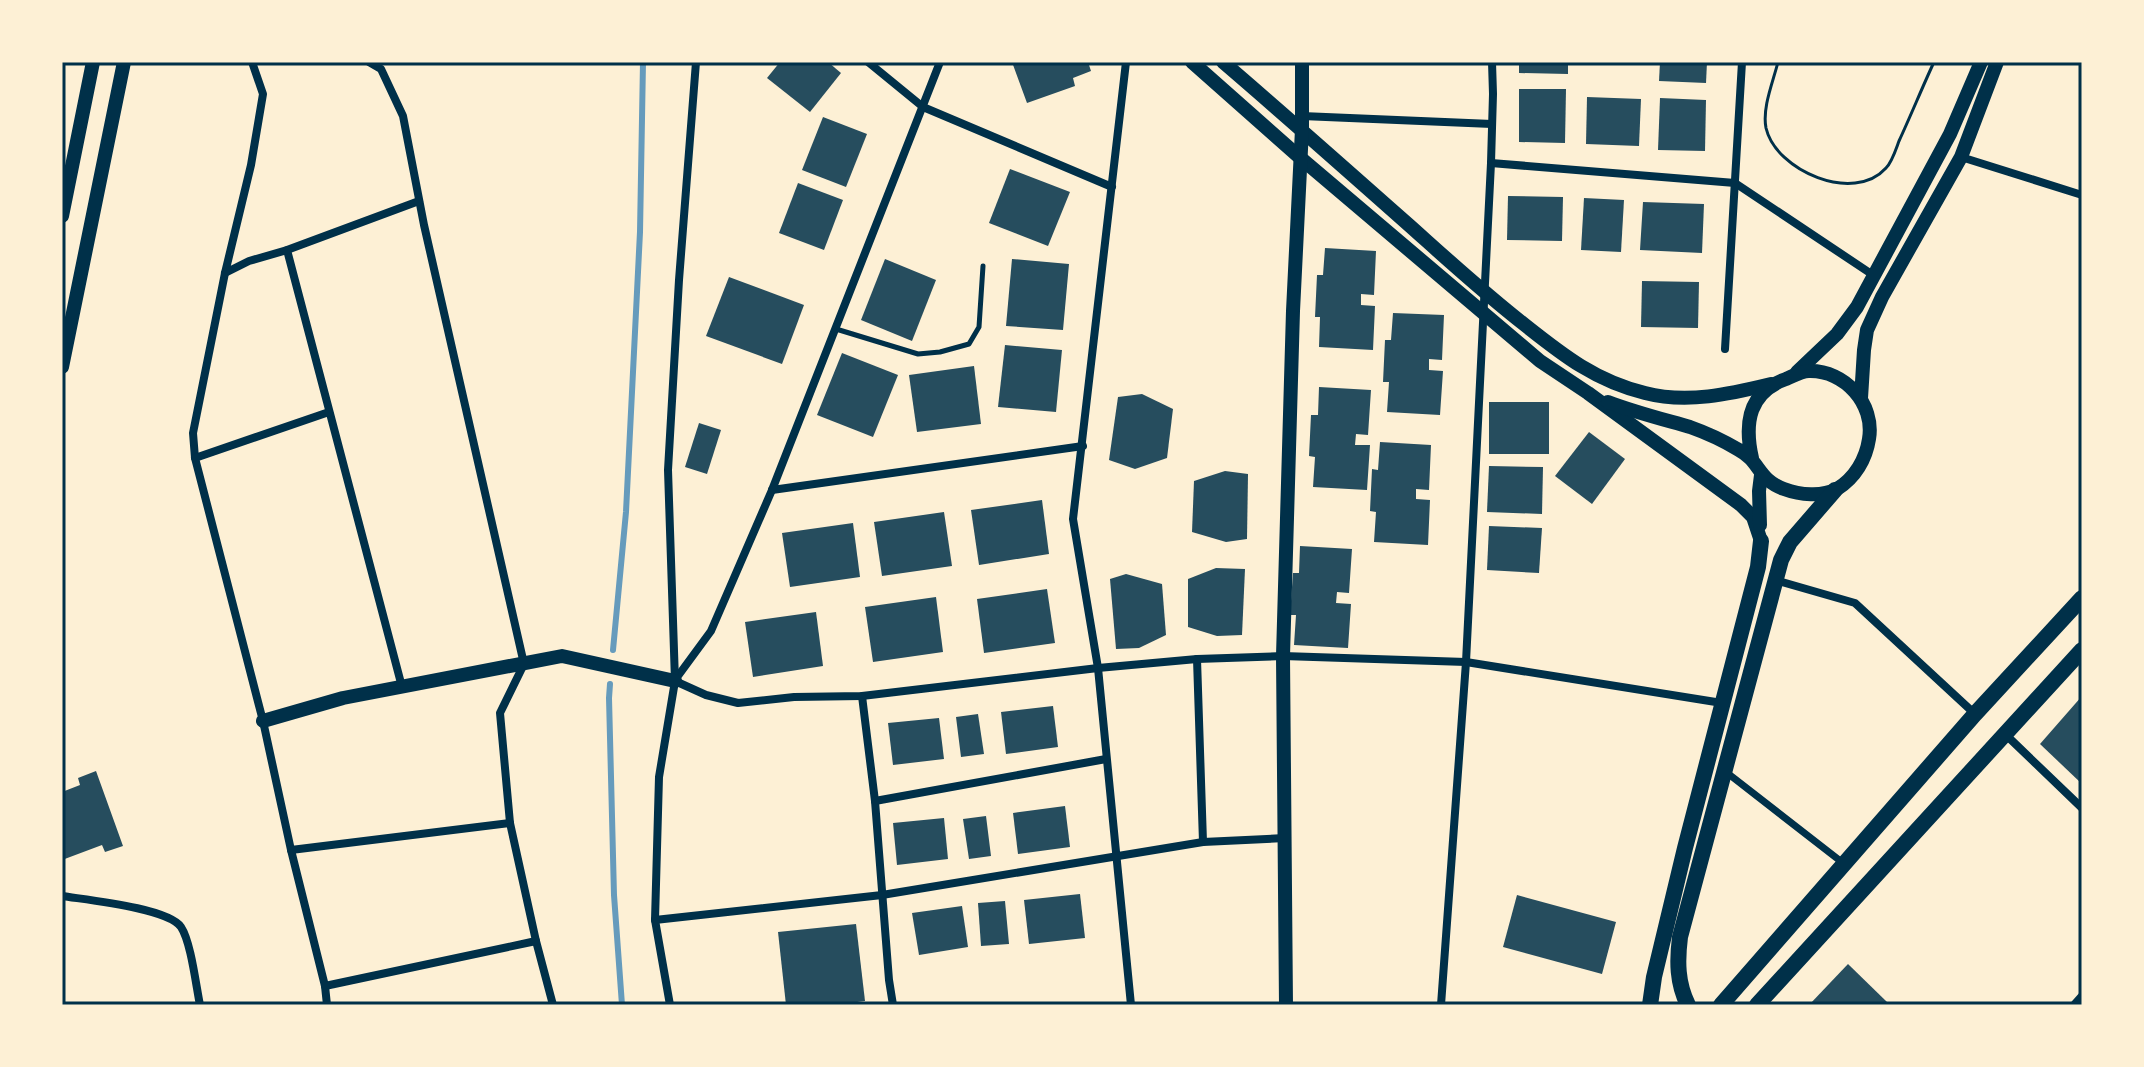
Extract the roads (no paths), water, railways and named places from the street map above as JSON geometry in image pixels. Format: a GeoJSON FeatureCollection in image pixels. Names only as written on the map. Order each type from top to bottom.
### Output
{"type":"FeatureCollection","features":[{"type":"Feature","properties":{"kind":"main road"},"geometry":{"type":"LineString","coordinates":[[1688,1005],[1678,975],[1680,937],[1775,580],[1790,542],[1835,490]]}},
{"type":"Feature","properties":{"kind":"main road"},"geometry":{"type":"LineString","coordinates":[[1650,1005],[1661,948],[1758,567],[1761,541]]}},
{"type":"Feature","properties":{"kind":"main road"},"geometry":{"type":"LineString","coordinates":[[1721,1005],[1975,714],[2082,598]]}},
{"type":"Feature","properties":{"kind":"main road"},"geometry":{"type":"LineString","coordinates":[[1757,1005],[2082,650]]}},
{"type":"Feature","properties":{"kind":"street"},"geometry":{"type":"LineString","coordinates":[[62,216],[93,62]]}},
{"type":"Feature","properties":{"kind":"street"},"geometry":{"type":"LineString","coordinates":[[62,367],[124,62]]}},
{"type":"Feature","properties":{"kind":"street"},"geometry":{"type":"LineString","coordinates":[[252,62],[263,94],[251,165],[225,273],[193,433],[195,458],[263,721],[327,1005]]}},
{"type":"Feature","properties":{"kind":"street"},"geometry":{"type":"LineString","coordinates":[[369,62],[381,69],[403,116],[419,201],[524,664],[500,713],[510,823],[553,1005]]}},
{"type":"Feature","properties":{"kind":"street"},"geometry":{"type":"LineString","coordinates":[[670,1005],[655,920],[659,777],[675,681],[668,470],[696,62]]}},
{"type":"Feature","properties":{"kind":"street"},"geometry":{"type":"LineString","coordinates":[[868,62],[923,107],[1112,187]]}},
{"type":"Feature","properties":{"kind":"street"},"geometry":{"type":"LineString","coordinates":[[675,681],[711,631],[772,490],[940,62]]}},
{"type":"Feature","properties":{"kind":"street"},"geometry":{"type":"LineString","coordinates":[[1126,62],[1073,519],[1098,668],[1131,1005]]}},
{"type":"Feature","properties":{"kind":"street"},"geometry":{"type":"LineString","coordinates":[[1192,62],[1540,361],[1741,505],[1753,517],[1761,541]]}},
{"type":"Feature","properties":{"kind":"street"},"geometry":{"type":"LineString","coordinates":[[1223,62],[1302,123],[1485,293],[1575,365],[1594,375],[1647,394],[1688,397],[1722,396],[1807,371],[1827,374],[1844,382],[1861,398],[1871,433],[1867,452],[1857,471],[1835,490],[1801,494],[1781,488],[1761,475],[1752,458],[1747,437],[1749,416],[1758,398],[1771,384]]}},
{"type":"Feature","properties":{"kind":"street"},"geometry":{"type":"LineString","coordinates":[[1286,1005],[1283,656],[1302,62]]}},
{"type":"Feature","properties":{"kind":"street"},"geometry":{"type":"LineString","coordinates":[[1441,1005],[1466,662],[1491,163],[1492,62]]}},
{"type":"Feature","properties":{"kind":"street"},"geometry":{"type":"LineString","coordinates":[[1725,349],[1742,62]]}},
{"type":"Feature","properties":{"kind":"street"},"geometry":{"type":"LineString","coordinates":[[1792,376],[1837,334],[1857,307],[1950,134],[1981,62]]}},
{"type":"Feature","properties":{"kind":"street"},"geometry":{"type":"LineString","coordinates":[[1861,398],[1867,330],[1882,297],[1961,157],[1997,62]]}},
{"type":"Feature","properties":{"kind":"street"},"geometry":{"type":"LineString","coordinates":[[1302,123],[1492,124]]}},
{"type":"Feature","properties":{"kind":"street"},"geometry":{"type":"LineString","coordinates":[[1961,157],[2082,195]]}},
{"type":"Feature","properties":{"kind":"street"},"geometry":{"type":"LineString","coordinates":[[1491,163],[1735,183],[1873,275]]}},
{"type":"Feature","properties":{"kind":"street"},"geometry":{"type":"LineString","coordinates":[[225,273],[249,261],[419,201]]}},
{"type":"Feature","properties":{"kind":"street"},"geometry":{"type":"LineString","coordinates":[[287,250],[402,687]]}},
{"type":"Feature","properties":{"kind":"street"},"geometry":{"type":"LineString","coordinates":[[1588,393],[1709,435],[1752,458]]}},
{"type":"Feature","properties":{"kind":"street"},"geometry":{"type":"LineString","coordinates":[[195,458],[329,412]]}},
{"type":"Feature","properties":{"kind":"street"},"geometry":{"type":"LineString","coordinates":[[772,490],[1083,446]]}},
{"type":"Feature","properties":{"kind":"street"},"geometry":{"type":"LineString","coordinates":[[1761,475],[1761,541]]}},
{"type":"Feature","properties":{"kind":"street"},"geometry":{"type":"LineString","coordinates":[[1775,580],[1855,603],[1975,714]]}},
{"type":"Feature","properties":{"kind":"street"},"geometry":{"type":"LineString","coordinates":[[263,721],[343,698],[562,656],[675,681],[706,695],[738,703],[794,697],[862,696],[1197,659],[1283,656],[1466,662],[1722,703]]}},
{"type":"Feature","properties":{"kind":"street"},"geometry":{"type":"LineString","coordinates":[[1197,659],[1203,842]]}},
{"type":"Feature","properties":{"kind":"street"},"geometry":{"type":"LineString","coordinates":[[862,696],[875,801],[893,1005]]}},
{"type":"Feature","properties":{"kind":"street"},"geometry":{"type":"LineString","coordinates":[[2005,734],[2082,808]]}},
{"type":"Feature","properties":{"kind":"street"},"geometry":{"type":"LineString","coordinates":[[875,801],[1106,759]]}},
{"type":"Feature","properties":{"kind":"street"},"geometry":{"type":"LineString","coordinates":[[1724,771],[1844,864]]}},
{"type":"Feature","properties":{"kind":"street"},"geometry":{"type":"LineString","coordinates":[[291,850],[510,823]]}},
{"type":"Feature","properties":{"kind":"street"},"geometry":{"type":"LineString","coordinates":[[655,920],[882,895],[1203,842],[1285,838]]}},
{"type":"Feature","properties":{"kind":"street"},"geometry":{"type":"LineString","coordinates":[[62,896],[158,912],[179,924],[186,937],[200,1005]]}},
{"type":"Feature","properties":{"kind":"street"},"geometry":{"type":"LineString","coordinates":[[325,986],[536,941]]}},
{"type":"Feature","properties":{"kind":"street"},"geometry":{"type":"LineString","coordinates":[[2074,1005],[2082,996]]}},
{"type":"Feature","properties":{"kind":"lane"},"geometry":{"type":"LineString","coordinates":[[835,328],[918,354],[969,344],[979,327],[983,266]]}},
{"type":"Feature","properties":{"kind":"waterway"},"geometry":{"type":"LineString","coordinates":[[613,650],[626,512],[640,232],[643,62]]}},
{"type":"Feature","properties":{"kind":"waterway"},"geometry":{"type":"LineString","coordinates":[[610,684],[614,895],[622,1005]]}}]}
